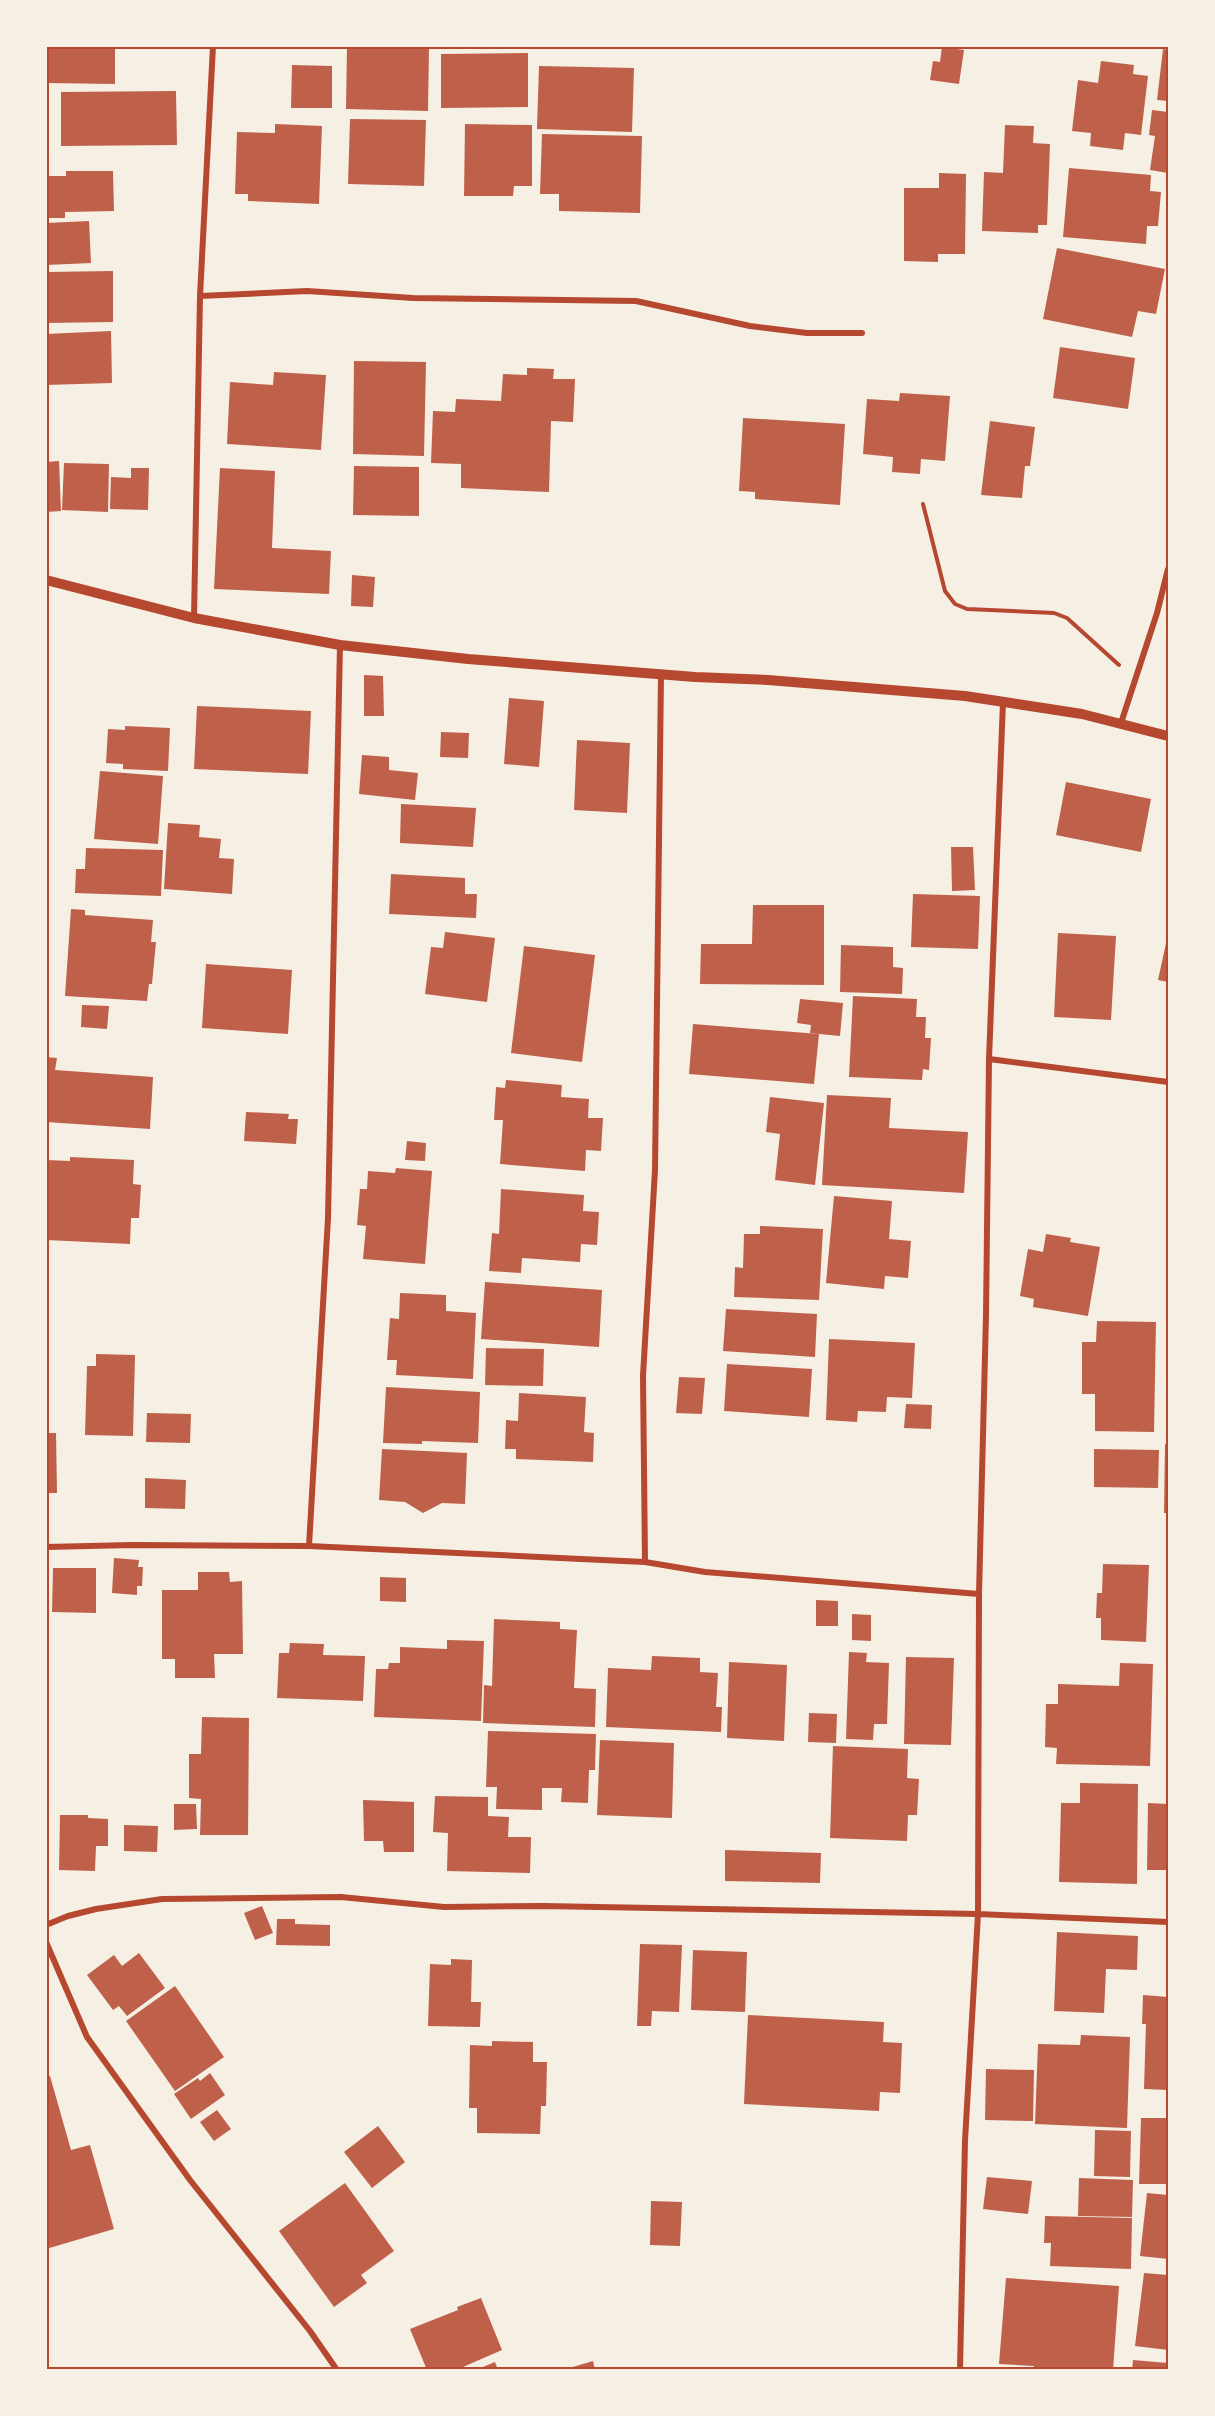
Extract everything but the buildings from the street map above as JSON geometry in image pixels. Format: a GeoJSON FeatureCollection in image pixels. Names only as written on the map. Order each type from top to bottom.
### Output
{"type":"FeatureCollection","features":[{"type":"Feature","properties":{"kind":"street"},"geometry":{"type":"LineString","coordinates":[[194,618],[200,296],[213,46]]}},
{"type":"Feature","properties":{"kind":"street"},"geometry":{"type":"LineString","coordinates":[[200,296],[307,291],[413,298],[636,301],[750,326],[807,333],[862,333]]}},
{"type":"Feature","properties":{"kind":"street"},"geometry":{"type":"LineString","coordinates":[[1121,723],[1168,569]]}},
{"type":"Feature","properties":{"kind":"street"},"geometry":{"type":"LineString","coordinates":[[46,580],[194,618],[340,645],[468,659],[907,691],[1003,702],[1121,723],[1168,736]]}},
{"type":"Feature","properties":{"kind":"street"},"geometry":{"type":"LineString","coordinates":[[309,1546],[328,1218],[340,645]]}},
{"type":"Feature","properties":{"kind":"street"},"geometry":{"type":"LineString","coordinates":[[645,1562],[643,1377],[655,1170],[661,674]]}},
{"type":"Feature","properties":{"kind":"street"},"geometry":{"type":"LineString","coordinates":[[960,2370],[965,2141],[978,1914],[979,1594],[986,1316],[988,1059],[1003,702]]}},
{"type":"Feature","properties":{"kind":"street"},"geometry":{"type":"LineString","coordinates":[[988,1059],[1168,1082]]}},
{"type":"Feature","properties":{"kind":"street"},"geometry":{"type":"LineString","coordinates":[[46,1547],[309,1546],[645,1562],[705,1572],[979,1594]]}},
{"type":"Feature","properties":{"kind":"street"},"geometry":{"type":"LineString","coordinates":[[46,1925],[68,1916],[96,1909],[162,1899],[341,1897],[444,1907],[543,1906],[978,1914],[1168,1922]]}},
{"type":"Feature","properties":{"kind":"street"},"geometry":{"type":"LineString","coordinates":[[46,1942],[87,2037],[190,2180],[310,2331],[337,2370]]}},
{"type":"Feature","properties":{"kind":"path"},"geometry":{"type":"LineString","coordinates":[[923,504],[945,591],[955,604],[967,609],[1054,613],[1067,618],[1135,680]]}}]}
